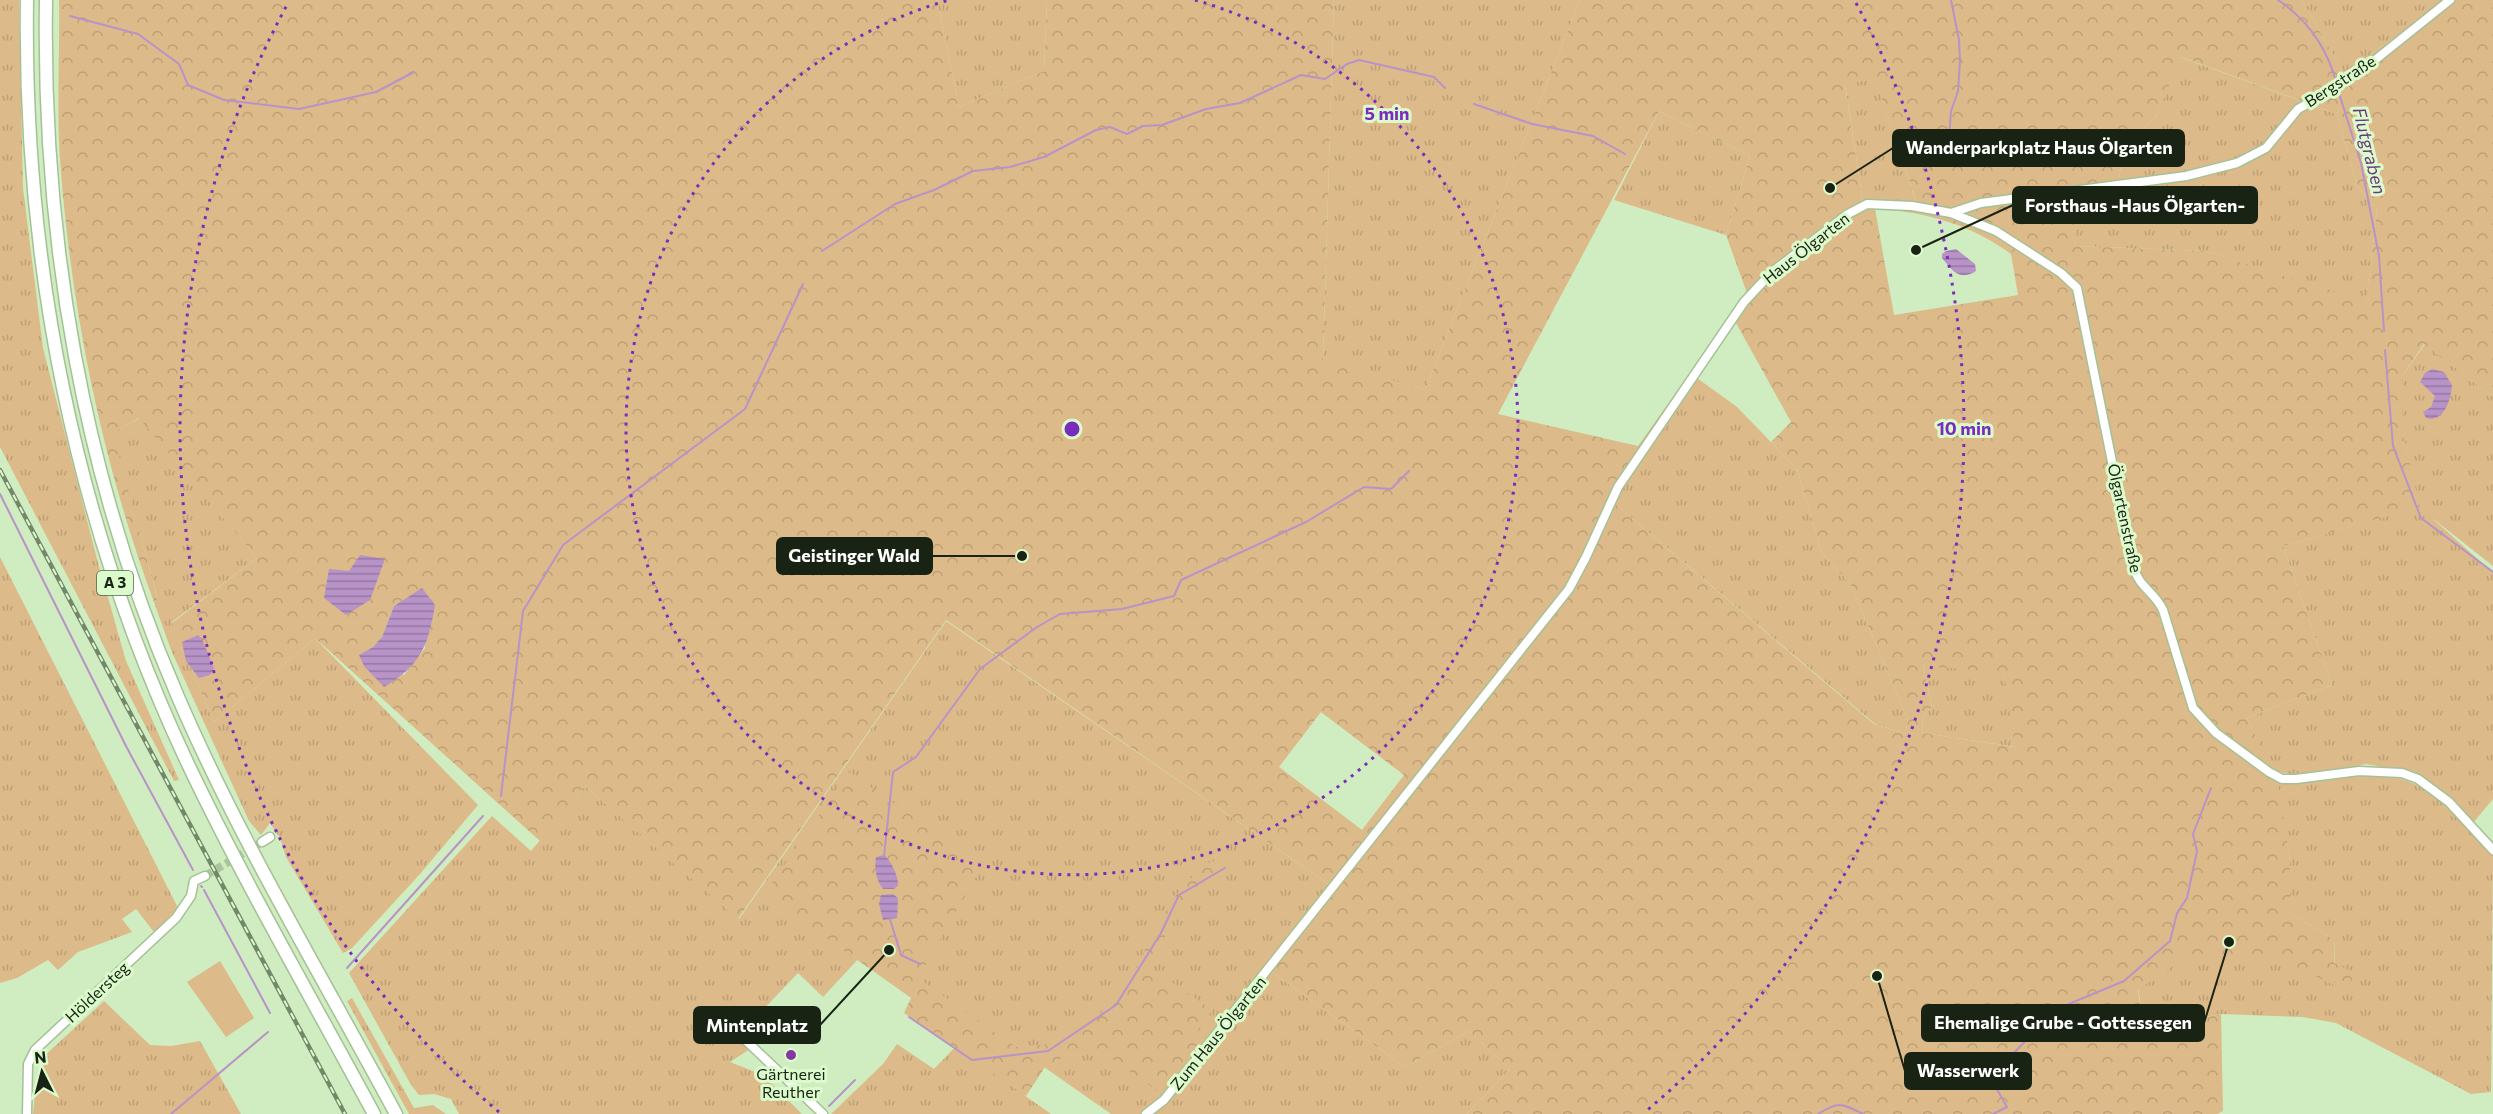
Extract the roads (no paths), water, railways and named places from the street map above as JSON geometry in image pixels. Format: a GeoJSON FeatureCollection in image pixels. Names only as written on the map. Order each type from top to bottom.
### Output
{"type":"FeatureCollection","features":[{"type":"Feature","properties":{"kind":"highway","name":"A 3"},"geometry":{"type":"LineString","coordinates":[[27,0],[31,162],[44,287],[64,400],[97,526],[134,637],[187,762],[256,898],[374,1114]]}},
{"type":"Feature","properties":{"kind":"highway","name":"A 3"},"geometry":{"type":"LineString","coordinates":[[46,0],[47,128],[62,284],[83,396],[115,522],[152,630],[203,753],[237,821],[396,1114]]}},
{"type":"Feature","properties":{"kind":"street","name":"Bergstraße"},"geometry":{"type":"LineString","coordinates":[[1951,213],[1981,203],[2186,176],[2237,163],[2266,148],[2298,109],[2343,82],[2450,0]]}},
{"type":"Feature","properties":{"kind":"street","name":"Haus Ölgarten"},"geometry":{"type":"LineString","coordinates":[[1287,947],[1569,588],[1586,557],[1613,495],[1743,302],[1772,272],[1848,214],[1867,204],[1912,206],[1951,213]]}},
{"type":"Feature","properties":{"kind":"street","name":"Ölgartenstraße"},"geometry":{"type":"LineString","coordinates":[[1951,213],[1996,231],[2061,273],[2078,288],[2133,566],[2141,585],[2159,600],[2187,694],[2202,720],[2216,734],[2283,779],[2382,770],[2418,779],[2449,802],[2493,850]]}},
{"type":"Feature","properties":{"kind":"street","name":"Höldersteg"},"geometry":{"type":"LineString","coordinates":[[27,1114],[28,1064],[35,1050],[176,918],[191,896],[194,881],[205,876]]}},
{"type":"Feature","properties":{"kind":"street","name":"Zum Haus Ölgarten"},"geometry":{"type":"LineString","coordinates":[[1146,1114],[1164,1100],[1287,947]]}},
{"type":"Feature","properties":{"kind":"street"},"geometry":{"type":"LineString","coordinates":[[717,1012],[824,1114]]}},
{"type":"Feature","properties":{"kind":"waterway"},"geometry":{"type":"LineString","coordinates":[[1949,139],[1951,111],[1958,91],[1960,61],[1959,40],[1951,0]]}},
{"type":"Feature","properties":{"kind":"waterway","name":"Flutgraben"},"geometry":{"type":"LineString","coordinates":[[2278,0],[2299,17],[2315,37],[2328,60],[2337,85]]}},
{"type":"Feature","properties":{"kind":"waterway"},"geometry":{"type":"LineString","coordinates":[[70,16],[138,34],[179,64],[188,85],[224,100],[299,109],[376,92],[414,72]]}},
{"type":"Feature","properties":{"kind":"waterway"},"geometry":{"type":"LineString","coordinates":[[822,251],[895,204],[934,190],[973,171],[1010,167],[1044,157],[1096,130],[1110,127],[1127,134],[1143,126],[1162,125],[1206,109],[1240,103],[1301,75],[1325,79],[1347,64],[1359,60],[1434,77],[1445,88]]}},
{"type":"Feature","properties":{"kind":"waterway","name":"Flutgraben"},"geometry":{"type":"LineString","coordinates":[[2338,90],[2361,163],[2379,256],[2384,331]]}},
{"type":"Feature","properties":{"kind":"waterway"},"geometry":{"type":"LineString","coordinates":[[1474,104],[1532,124],[1593,136],[1625,154]]}},
{"type":"Feature","properties":{"kind":"waterway"},"geometry":{"type":"LineString","coordinates":[[501,796],[523,611],[563,545],[745,409],[803,284]]}},
{"type":"Feature","properties":{"kind":"waterway","name":"Flutgraben"},"geometry":{"type":"LineString","coordinates":[[2385,350],[2393,446],[2421,518],[2493,572]]}},
{"type":"Feature","properties":{"kind":"waterway"},"geometry":{"type":"LineString","coordinates":[[884,856],[893,772],[916,757],[980,669],[1037,627],[1060,614],[1122,609],[1174,596],[1181,580],[1306,522],[1364,487],[1391,489],[1409,471]]}},
{"type":"Feature","properties":{"kind":"waterway"},"geometry":{"type":"LineString","coordinates":[[0,494],[127,748],[193,870]]}},
{"type":"Feature","properties":{"kind":"waterway"},"geometry":{"type":"LineString","coordinates":[[1993,1114],[2007,1107],[1990,1077],[2057,1009],[2124,981],[2170,941],[2177,913],[2187,898],[2197,851],[2193,834],[2211,788]]}},
{"type":"Feature","properties":{"kind":"waterway"},"geometry":{"type":"LineString","coordinates":[[347,968],[483,816]]}},
{"type":"Feature","properties":{"kind":"waterway"},"geometry":{"type":"LineString","coordinates":[[909,1017],[972,1060],[1048,1051],[1116,1005],[1161,933],[1179,895],[1225,868]]}},
{"type":"Feature","properties":{"kind":"waterway"},"geometry":{"type":"LineString","coordinates":[[204,890],[270,1013]]}},
{"type":"Feature","properties":{"kind":"waterway"},"geometry":{"type":"LineString","coordinates":[[890,919],[901,955],[920,964]]}},
{"type":"Feature","properties":{"kind":"waterway"},"geometry":{"type":"LineString","coordinates":[[171,1114],[268,1032]]}},
{"type":"Feature","properties":{"kind":"waterway"},"geometry":{"type":"LineString","coordinates":[[829,1106],[855,1080]]}},
{"type":"Feature","properties":{"kind":"waterway"},"geometry":{"type":"LineString","coordinates":[[1818,1114],[1836,1105],[1863,1114]]}},
{"type":"Feature","properties":{"kind":"tunnel"},"geometry":{"type":"LineString","coordinates":[[205,876],[262,842]]}},
{"type":"Feature","properties":{"kind":"railway"},"geometry":{"type":"LineString","coordinates":[[0,470],[345,1114]]}},
{"type":"Feature","properties":{"kind":"place","name":"Wanderparkplatz Haus Ölgarten"},"geometry":{"type":"Point","coordinates":[1830,188]}},
{"type":"Feature","properties":{"kind":"place","name":"Forsthaus -Haus Ölgarten-"},"geometry":{"type":"Point","coordinates":[1916,250]}},
{"type":"Feature","properties":{"kind":"place","name":"Geistinger Wald"},"geometry":{"type":"Point","coordinates":[1022,556]}},
{"type":"Feature","properties":{"kind":"place","name":"Ehemalige Grube - Gottessegen"},"geometry":{"type":"Point","coordinates":[2229,942]}},
{"type":"Feature","properties":{"kind":"place","name":"Mintenplatz"},"geometry":{"type":"Point","coordinates":[889,950]}},
{"type":"Feature","properties":{"kind":"place","name":"Wasserwerk"},"geometry":{"type":"Point","coordinates":[1877,976]}},
{"type":"Feature","properties":{"kind":"place","name":"Gärtnerei Reuther"},"geometry":{"type":"Point","coordinates":[791,1055]}}]}
